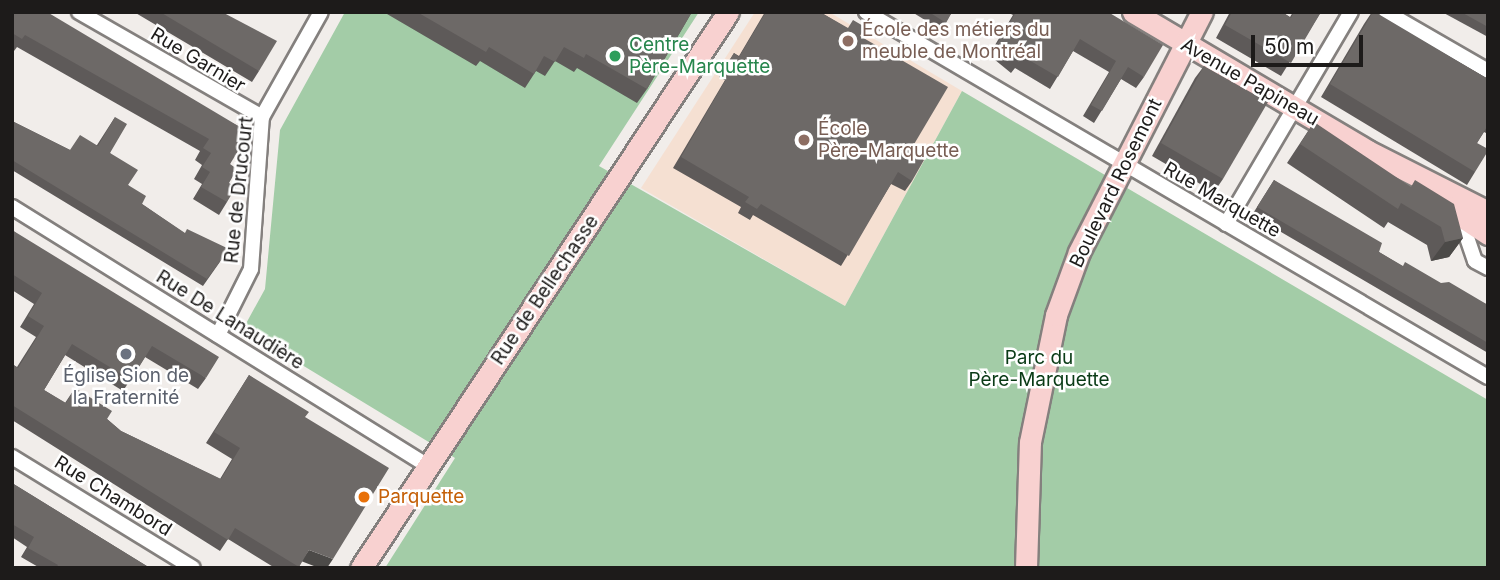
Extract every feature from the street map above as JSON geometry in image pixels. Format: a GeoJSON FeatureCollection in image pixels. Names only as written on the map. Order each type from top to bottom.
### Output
{"type":"FeatureCollection","features":[{"type":"Feature","properties":{"kind":"main road","name":"Rue de Bellechasse"},"geometry":{"type":"LineString","coordinates":[[361,568],[728,12]]}},
{"type":"Feature","properties":{"kind":"main road","name":"Avenue Papineau"},"geometry":{"type":"LineString","coordinates":[[1133,12],[1368,151],[1488,212]]}},
{"type":"Feature","properties":{"kind":"main road","name":"Boulevard Rosemont"},"geometry":{"type":"LineString","coordinates":[[1026,568],[1030,442],[1043,367],[1079,252],[1122,163],[1202,12]]}},
{"type":"Feature","properties":{"kind":"main road","name":"Avenue Papineau"},"geometry":{"type":"LineString","coordinates":[[1472,205],[1488,233]]}},
{"type":"Feature","properties":{"kind":"street","name":"Rue Garnier"},"geometry":{"type":"LineString","coordinates":[[79,12],[262,117]]}},
{"type":"Feature","properties":{"kind":"street","name":"Rue de Drucourt"},"geometry":{"type":"LineString","coordinates":[[218,335],[251,269],[262,117],[321,12]]}},
{"type":"Feature","properties":{"kind":"street","name":"Rue Marquette"},"geometry":{"type":"LineString","coordinates":[[866,12],[1488,377]]}},
{"type":"Feature","properties":{"kind":"street"},"geometry":{"type":"LineString","coordinates":[[1226,224],[1351,12]]}},
{"type":"Feature","properties":{"kind":"street"},"geometry":{"type":"LineString","coordinates":[[1386,12],[1488,71]]}},
{"type":"Feature","properties":{"kind":"street"},"geometry":{"type":"LineString","coordinates":[[1472,205],[1475,261],[1488,268]]}},
{"type":"Feature","properties":{"kind":"street","name":"Rue De Lanaudière"},"geometry":{"type":"LineString","coordinates":[[12,207],[428,466]]}},
{"type":"Feature","properties":{"kind":"street","name":"Rue Chambord"},"geometry":{"type":"LineString","coordinates":[[12,457],[193,568]]}},
{"type":"Feature","properties":{"kind":"shaded area","name":"École Père-Marquette"},"geometry":{"type":"Polygon","coordinates":[[[755,12],[829,12],[962,91],[845,306],[641,188],[755,12]]]}},
{"type":"Feature","properties":{"kind":"green space","name":"Parc du Père-Marquette"},"geometry":{"type":"Polygon","coordinates":[[[345,12],[699,12],[599,166],[845,306],[962,91],[1488,400],[1488,568],[385,568],[455,458],[243,329],[265,289],[280,130],[345,12]]]}},
{"type":"Feature","properties":{"kind":"building"},"geometry":{"type":"Polygon","coordinates":[[[12,12],[47,12],[240,127],[240,148],[230,164],[237,169],[229,183],[236,187],[227,202],[201,187],[210,172],[202,167],[211,153],[203,148],[209,139],[25,35],[22,39],[12,33],[12,12]]]}},
{"type":"Feature","properties":{"kind":"building"},"geometry":{"type":"Polygon","coordinates":[[[160,12],[222,12],[277,41],[259,71],[160,12]]]}},
{"type":"Feature","properties":{"kind":"building","name":"Centre Père-Marquette"},"geometry":{"type":"Polygon","coordinates":[[[417,12],[692,12],[647,89],[586,54],[584,58],[564,47],[555,62],[544,56],[534,74],[489,47],[486,52],[417,12]]]}},
{"type":"Feature","properties":{"kind":"building","name":"École Père-Marquette"},"geometry":{"type":"Polygon","coordinates":[[[766,12],[820,12],[848,28],[853,20],[865,27],[860,36],[948,87],[910,151],[924,160],[912,181],[898,172],[849,256],[761,204],[757,209],[745,202],[749,197],[681,157],[732,69],[726,66],[734,53],[739,57],[766,12]]]}},
{"type":"Feature","properties":{"kind":"building"},"geometry":{"type":"Polygon","coordinates":[[[929,12],[952,12],[946,23],[929,12]]]}},
{"type":"Feature","properties":{"kind":"building"},"geometry":{"type":"Polygon","coordinates":[[[1016,12],[1108,12],[1163,45],[1144,77],[1128,67],[1102,111],[1091,105],[1116,61],[1080,39],[1058,77],[1022,56],[1019,62],[997,44],[1016,12]]]}},
{"type":"Feature","properties":{"kind":"building"},"geometry":{"type":"Polygon","coordinates":[[[1232,12],[1282,12],[1291,18],[1294,12],[1321,12],[1291,63],[1225,25],[1232,12]]]}},
{"type":"Feature","properties":{"kind":"building"},"geometry":{"type":"Polygon","coordinates":[[[1373,12],[1488,79],[1488,125],[1477,143],[1488,151],[1475,172],[1330,84],[1373,12]]]}},
{"type":"Feature","properties":{"kind":"building"},"geometry":{"type":"Polygon","coordinates":[[[1461,12],[1488,12],[1488,27],[1461,12]]]}},
{"type":"Feature","properties":{"kind":"building"},"geometry":{"type":"Polygon","coordinates":[[[1204,66],[1268,102],[1223,179],[1161,143],[1204,66]]]}},
{"type":"Feature","properties":{"kind":"building"},"geometry":{"type":"Polygon","coordinates":[[[115,117],[127,124],[110,153],[138,170],[128,185],[146,196],[142,204],[185,233],[187,229],[229,249],[207,279],[12,160],[12,121],[70,150],[80,135],[98,146],[115,117]]]}},
{"type":"Feature","properties":{"kind":"building"},"geometry":{"type":"Polygon","coordinates":[[[1314,122],[1411,187],[1415,180],[1454,204],[1463,238],[1445,242],[1441,227],[1401,203],[1398,209],[1300,144],[1314,122]]]}},
{"type":"Feature","properties":{"kind":"building"},"geometry":{"type":"Polygon","coordinates":[[[1274,180],[1382,243],[1379,252],[1403,266],[1405,262],[1441,283],[1449,282],[1488,305],[1488,343],[1257,207],[1274,180]]]}},
{"type":"Feature","properties":{"kind":"building"},"geometry":{"type":"Polygon","coordinates":[[[12,230],[219,357],[206,378],[152,346],[131,380],[72,344],[44,390],[66,403],[75,388],[112,411],[107,419],[121,431],[221,479],[240,448],[214,432],[249,375],[309,412],[305,417],[389,468],[333,559],[309,550],[299,567],[235,528],[228,540],[12,405],[12,364],[18,368],[44,326],[28,316],[42,293],[12,274],[12,230]]]}},
{"type":"Feature","properties":{"kind":"building"},"geometry":{"type":"Polygon","coordinates":[[[12,483],[150,568],[56,568],[58,565],[28,548],[34,537],[12,524],[12,483]]]}},
{"type":"Feature","properties":{"kind":"place","name":"École des métiers du meuble de Montréal"},"geometry":{"type":"Point","coordinates":[848,41]}},
{"type":"Feature","properties":{"kind":"place","name":"Centre Père-Marquette"},"geometry":{"type":"Point","coordinates":[615,56]}},
{"type":"Feature","properties":{"kind":"place","name":"École Père-Marquette"},"geometry":{"type":"Point","coordinates":[804,140]}},
{"type":"Feature","properties":{"kind":"place","name":"Église Sion de la Fraternité"},"geometry":{"type":"Point","coordinates":[126,354]}},
{"type":"Feature","properties":{"kind":"place","name":"Parquette"},"geometry":{"type":"Point","coordinates":[364,497]}}]}
